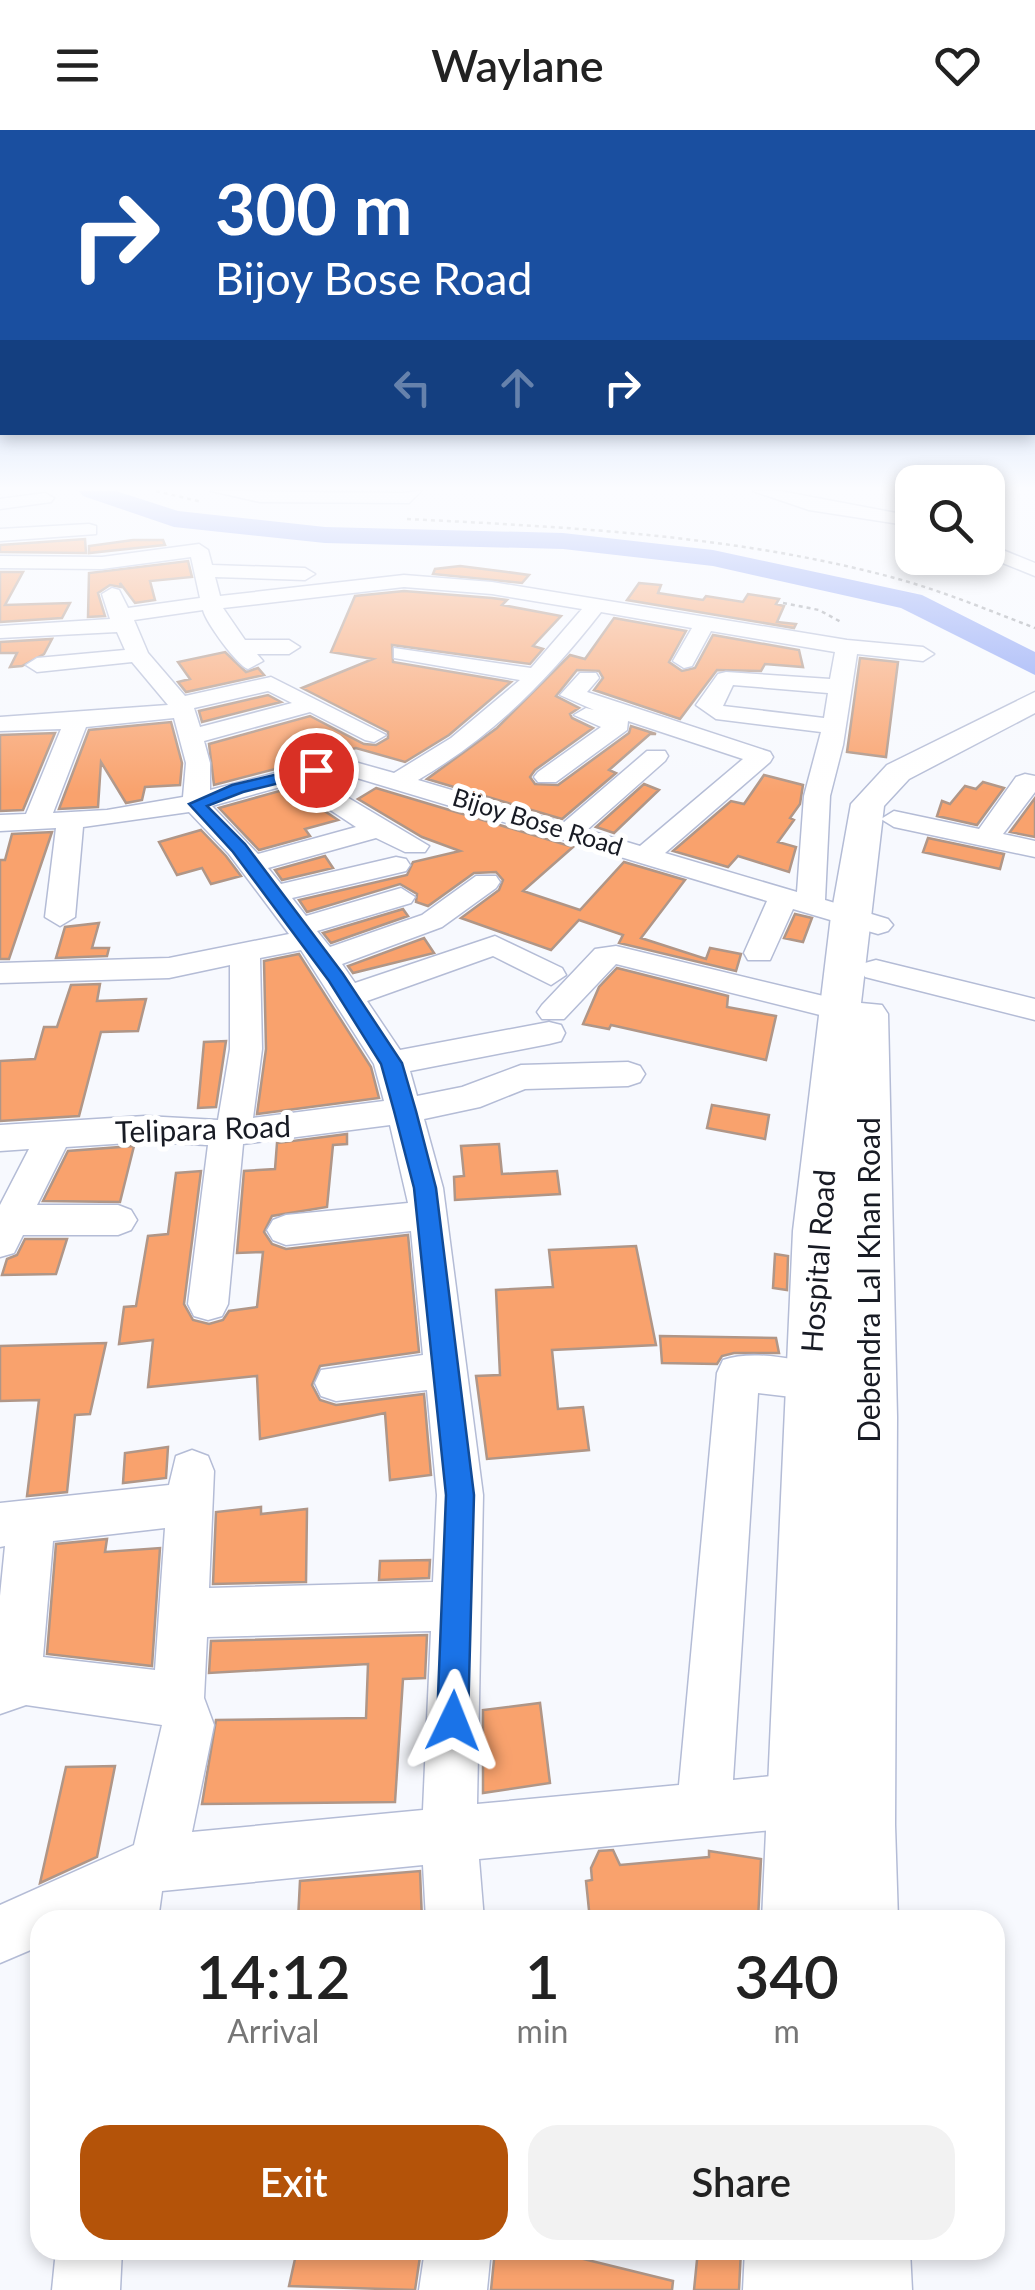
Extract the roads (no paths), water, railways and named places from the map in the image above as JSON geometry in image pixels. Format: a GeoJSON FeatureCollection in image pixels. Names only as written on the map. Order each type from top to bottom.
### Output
{"type":"FeatureCollection","features":[{"type":"Feature","properties":{"kind":"main road","name":"Debendra Lal Khan Road"},"geometry":{"type":"LineString","coordinates":[[862,1910],[860,1825],[870,1417],[866,1023],[839,922],[880,858],[904,796],[1033,709]]}},
{"type":"Feature","properties":{"kind":"main road","name":"Hospital Road"},"geometry":{"type":"LineString","coordinates":[[798,1910],[809,1380],[817,1231],[840,1010],[839,922],[868,804],[898,772],[1033,709]]}},
{"type":"Feature","properties":{"kind":"main road"},"geometry":{"type":"LineString","coordinates":[[786,2290],[787,2260]]}},
{"type":"Feature","properties":{"kind":"main road"},"geometry":{"type":"LineString","coordinates":[[868,2260],[869,2290]]}},
{"type":"Feature","properties":{"kind":"street"},"geometry":{"type":"LineString","coordinates":[[109,592],[138,655],[170,680],[198,762],[196,804],[291,917],[349,996],[392,1063],[405,1111],[428,1215],[460,1495],[449,1836],[455,1910]]}},
{"type":"Feature","properties":{"kind":"street"},"geometry":{"type":"LineString","coordinates":[[208,592],[216,618],[233,634],[236,647],[252,662],[216,670]]}},
{"type":"Feature","properties":{"kind":"street"},"geometry":{"type":"LineString","coordinates":[[257,600],[260,592]]}},
{"type":"Feature","properties":{"kind":"street"},"geometry":{"type":"LineString","coordinates":[[0,632],[120,620],[299,592]]}},
{"type":"Feature","properties":{"kind":"street"},"geometry":{"type":"LineString","coordinates":[[510,592],[847,647],[922,654]]}},
{"type":"Feature","properties":{"kind":"street"},"geometry":{"type":"LineString","coordinates":[[400,780],[448,754],[537,695],[595,606]]}},
{"type":"Feature","properties":{"kind":"street"},"geometry":{"type":"LineString","coordinates":[[684,661],[704,624]]}},
{"type":"Feature","properties":{"kind":"street"},"geometry":{"type":"LineString","coordinates":[[236,647],[289,647]]}},
{"type":"Feature","properties":{"kind":"street"},"geometry":{"type":"LineString","coordinates":[[758,953],[839,922],[817,796],[847,647]]}},
{"type":"Feature","properties":{"kind":"street"},"geometry":{"type":"LineString","coordinates":[[402,653],[762,757],[647,854]]}},
{"type":"Feature","properties":{"kind":"street"},"geometry":{"type":"LineString","coordinates":[[38,664],[138,655]]}},
{"type":"Feature","properties":{"kind":"street"},"geometry":{"type":"LineString","coordinates":[[547,777],[619,724],[572,695],[588,678]]}},
{"type":"Feature","properties":{"kind":"street"},"geometry":{"type":"LineString","coordinates":[[834,726],[716,712],[708,705],[726,679],[733,678],[841,686]]}},
{"type":"Feature","properties":{"kind":"street"},"geometry":{"type":"LineString","coordinates":[[0,724],[181,707],[270,684],[282,692],[309,694],[374,734]]}},
{"type":"Feature","properties":{"kind":"street"},"geometry":{"type":"LineString","coordinates":[[190,737],[256,723],[309,694]]}},
{"type":"Feature","properties":{"kind":"street"},"geometry":{"type":"LineString","coordinates":[[36,821],[64,721]]}},
{"type":"Feature","properties":{"kind":"street"},"geometry":{"type":"LineString","coordinates":[[570,831],[656,756]]}},
{"type":"Feature","properties":{"kind":"street","name":"Bijoy Bose Road"},"geometry":{"type":"LineString","coordinates":[[0,823],[70,821],[196,804],[337,764],[647,854],[839,922],[952,986],[1035,1010]]}},
{"type":"Feature","properties":{"kind":"street"},"geometry":{"type":"LineString","coordinates":[[291,917],[406,856],[378,828],[294,774]]}},
{"type":"Feature","properties":{"kind":"street"},"geometry":{"type":"LineString","coordinates":[[986,838],[1025,782],[1035,784]]}},
{"type":"Feature","properties":{"kind":"street"},"geometry":{"type":"LineString","coordinates":[[894,820],[1035,849]]}},
{"type":"Feature","properties":{"kind":"street"},"geometry":{"type":"LineString","coordinates":[[60,918],[70,821]]}},
{"type":"Feature","properties":{"kind":"street"},"geometry":{"type":"LineString","coordinates":[[0,974],[168,968],[245,954],[291,917],[378,828]]}},
{"type":"Feature","properties":{"kind":"street"},"geometry":{"type":"LineString","coordinates":[[291,917],[432,920],[486,882]]}},
{"type":"Feature","properties":{"kind":"street"},"geometry":{"type":"LineString","coordinates":[[291,917],[400,897]]}},
{"type":"Feature","properties":{"kind":"street"},"geometry":{"type":"LineString","coordinates":[[349,996],[495,945],[551,975]]}},
{"type":"Feature","properties":{"kind":"street"},"geometry":{"type":"LineString","coordinates":[[208,1304],[230,1132],[246,1050],[245,954]]}},
{"type":"Feature","properties":{"kind":"street"},"geometry":{"type":"LineString","coordinates":[[392,1063],[551,1023],[606,956],[616,954],[840,1010]]}},
{"type":"Feature","properties":{"kind":"street","name":"Telipara Road"},"geometry":{"type":"LineString","coordinates":[[0,1138],[145,1129],[230,1132],[405,1111],[468,1098],[521,1077],[628,1074]]}},
{"type":"Feature","properties":{"kind":"street"},"geometry":{"type":"LineString","coordinates":[[6,1231],[54,1134]]}},
{"type":"Feature","properties":{"kind":"street"},"geometry":{"type":"LineString","coordinates":[[286,1230],[428,1215]]}},
{"type":"Feature","properties":{"kind":"street"},"geometry":{"type":"LineString","coordinates":[[6,1231],[118,1220]]}},
{"type":"Feature","properties":{"kind":"street"},"geometry":{"type":"LineString","coordinates":[[336,1383],[446,1370]]}},
{"type":"Feature","properties":{"kind":"street"},"geometry":{"type":"LineString","coordinates":[[704,1810],[738,1373],[809,1380]]}},
{"type":"Feature","properties":{"kind":"street"},"geometry":{"type":"LineString","coordinates":[[141,1885],[188,1724],[178,1698],[191,1488],[15,1525],[8,1686],[26,1680],[178,1698]]}},
{"type":"Feature","properties":{"kind":"street"},"geometry":{"type":"LineString","coordinates":[[182,1612],[456,1606]]}},
{"type":"Feature","properties":{"kind":"street"},"geometry":{"type":"LineString","coordinates":[[69,1910],[141,1885],[449,1836],[802,1800]]}},
{"type":"Feature","properties":{"kind":"street"},"geometry":{"type":"LineString","coordinates":[[0,1934],[30,1924]]}},
{"type":"Feature","properties":{"kind":"street"},"geometry":{"type":"LineString","coordinates":[[86,2290],[88,2260]]}},
{"type":"Feature","properties":{"kind":"street"},"geometry":{"type":"LineString","coordinates":[[453,2290],[457,2260]]}},
{"type":"Feature","properties":{"kind":"waterway"},"geometry":{"type":"LineString","coordinates":[[869,592],[911,601],[1035,665]]}}]}
